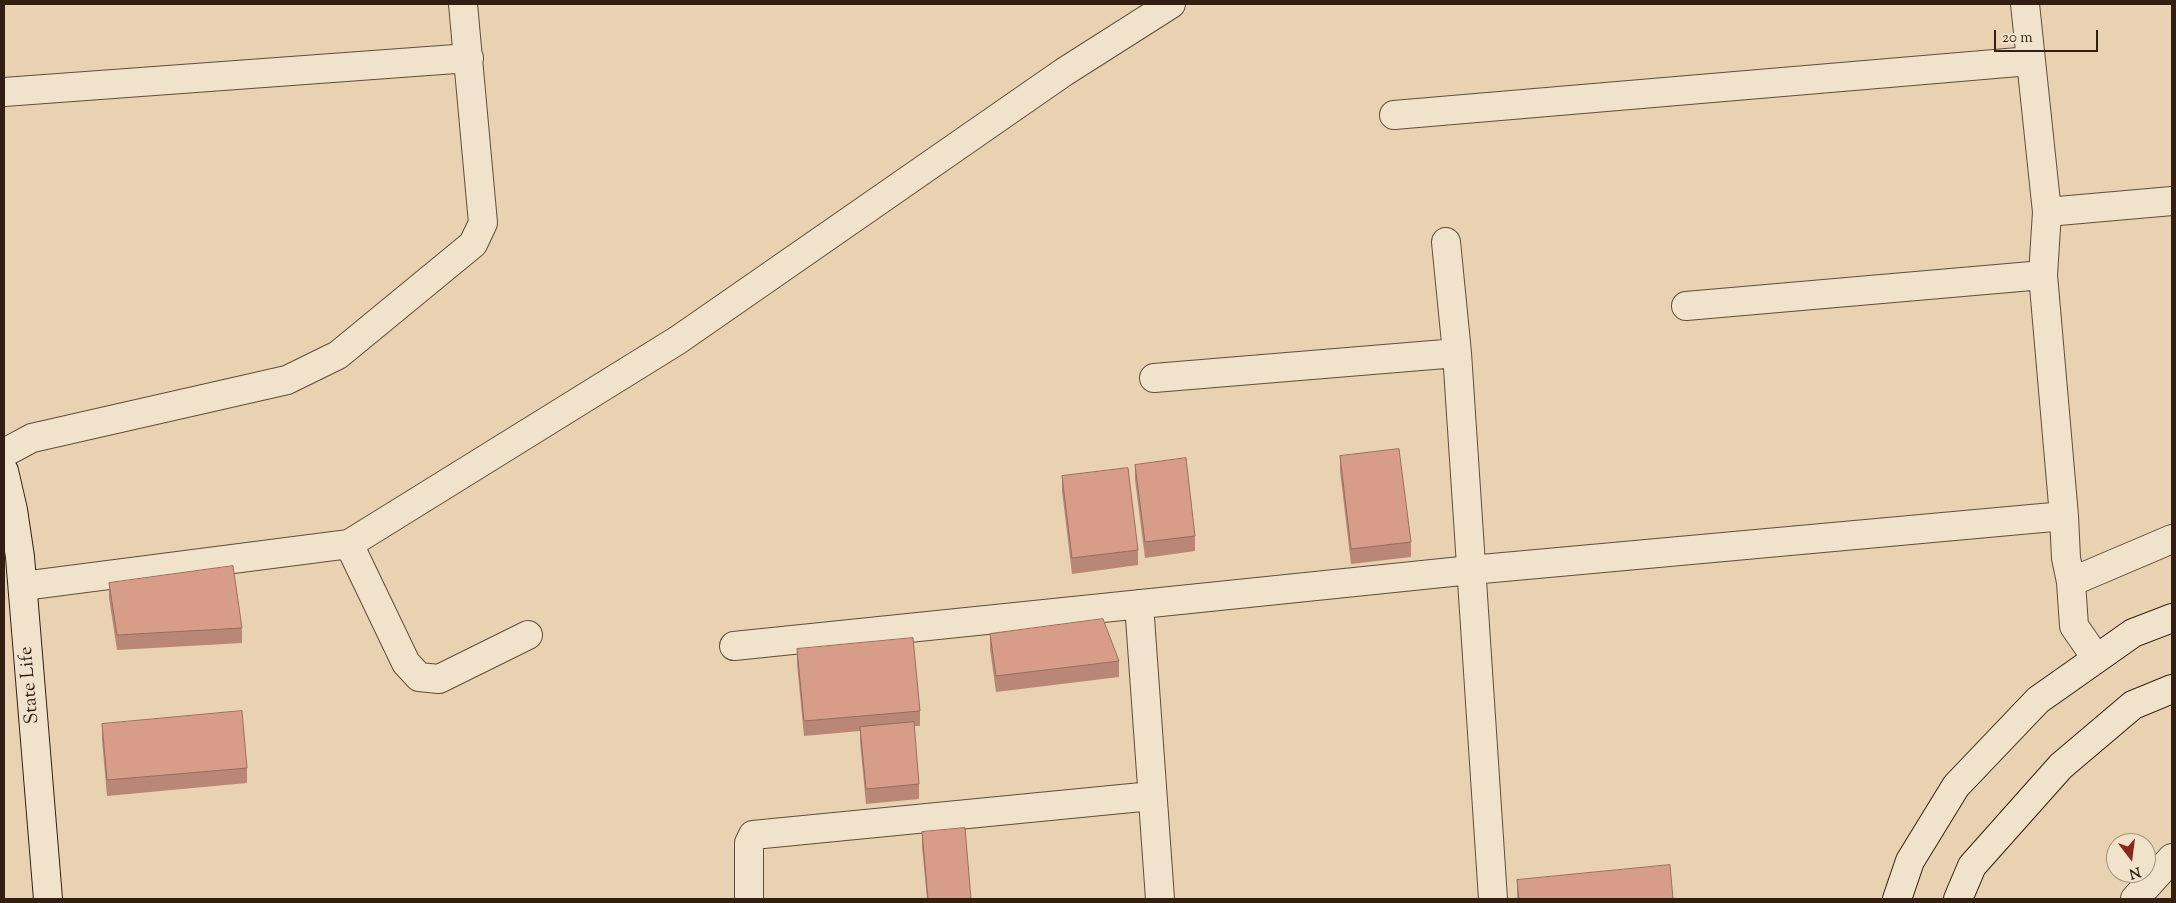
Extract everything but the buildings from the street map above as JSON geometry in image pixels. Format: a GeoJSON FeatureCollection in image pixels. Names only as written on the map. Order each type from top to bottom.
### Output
{"type":"FeatureCollection","features":[{"type":"Feature","properties":{"kind":"street"},"geometry":{"type":"LineString","coordinates":[[4,452],[32,438],[287,380],[338,355],[473,244],[483,223],[463,4]]}},
{"type":"Feature","properties":{"kind":"street"},"geometry":{"type":"LineString","coordinates":[[23,586],[348,544],[678,340],[1064,72],[1171,4]]}},
{"type":"Feature","properties":{"kind":"street"},"geometry":{"type":"LineString","coordinates":[[2025,4],[2047,212],[2043,275],[2066,558],[2071,582],[2074,626],[2096,658]]}},
{"type":"Feature","properties":{"kind":"street"},"geometry":{"type":"LineString","coordinates":[[4,92],[469,58]]}},
{"type":"Feature","properties":{"kind":"street"},"geometry":{"type":"LineString","coordinates":[[1394,115],[2030,61]]}},
{"type":"Feature","properties":{"kind":"street"},"geometry":{"type":"LineString","coordinates":[[2047,212],[2172,201]]}},
{"type":"Feature","properties":{"kind":"street"},"geometry":{"type":"LineString","coordinates":[[1446,242],[1456,353],[1493,899]]}},
{"type":"Feature","properties":{"kind":"street"},"geometry":{"type":"LineString","coordinates":[[1686,306],[2043,275]]}},
{"type":"Feature","properties":{"kind":"street"},"geometry":{"type":"LineString","coordinates":[[1154,378],[1456,353]]}},
{"type":"Feature","properties":{"kind":"street","name":"State Life"},"geometry":{"type":"LineString","coordinates":[[4,471],[13,510],[23,586],[48,899]]}},
{"type":"Feature","properties":{"kind":"street"},"geometry":{"type":"LineString","coordinates":[[734,646],[1471,570],[2064,516]]}},
{"type":"Feature","properties":{"kind":"street"},"geometry":{"type":"LineString","coordinates":[[2071,582],[2172,539]]}},
{"type":"Feature","properties":{"kind":"street"},"geometry":{"type":"LineString","coordinates":[[348,544],[406,664],[420,677],[439,679],[528,635]]}},
{"type":"Feature","properties":{"kind":"street"},"geometry":{"type":"LineString","coordinates":[[1138,604],[1160,899]]}},
{"type":"Feature","properties":{"kind":"street"},"geometry":{"type":"LineString","coordinates":[[1897,899],[1910,861],[1956,786],[2038,700],[2133,633],[2172,618]]}},
{"type":"Feature","properties":{"kind":"street"},"geometry":{"type":"LineString","coordinates":[[1958,899],[1972,866],[2061,766],[2133,705],[2172,689]]}},
{"type":"Feature","properties":{"kind":"street"},"geometry":{"type":"LineString","coordinates":[[749,899],[749,843],[753,835],[1152,796]]}},
{"type":"Feature","properties":{"kind":"street"},"geometry":{"type":"LineString","coordinates":[[2135,899],[2172,858]]}}]}
